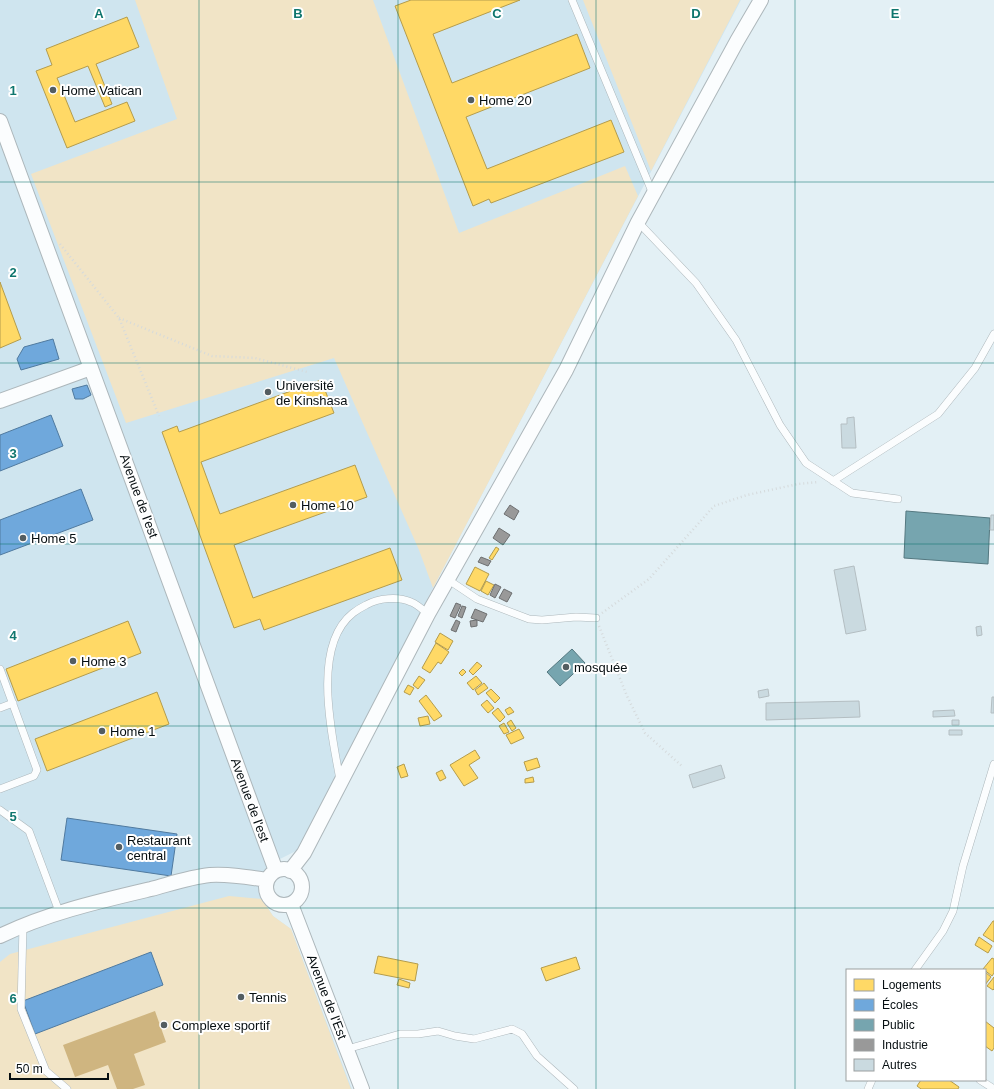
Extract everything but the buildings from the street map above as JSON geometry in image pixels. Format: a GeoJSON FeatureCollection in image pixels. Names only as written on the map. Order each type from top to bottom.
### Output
{"type":"FeatureCollection","features":[{"type":"Feature","properties":{"kind":"street"},"geometry":{"type":"LineString","coordinates":[[0,936],[23,925],[116,897],[209,875],[272,876],[290,871],[304,853],[428,614],[566,370],[638,222],[761,0]]}},
{"type":"Feature","properties":{"kind":"street","name":"Avenue de l'est"},"geometry":{"type":"LineString","coordinates":[[0,121],[91,368],[272,876]]}},
{"type":"Feature","properties":{"kind":"street"},"geometry":{"type":"LineString","coordinates":[[0,401],[91,368]]}},
{"type":"Feature","properties":{"kind":"street"},"geometry":{"type":"LineString","coordinates":[[272,876],[266,892],[272,901],[282,905],[291,904],[298,898],[302,886],[296,874],[290,871]]}},
{"type":"Feature","properties":{"kind":"street","name":"Avenue de l'Est"},"geometry":{"type":"LineString","coordinates":[[291,904],[362,1089]]}},
{"type":"Feature","properties":{"kind":"lane"},"geometry":{"type":"LineString","coordinates":[[572,0],[653,194]]}},
{"type":"Feature","properties":{"kind":"lane"},"geometry":{"type":"LineString","coordinates":[[638,222],[696,283],[736,340],[780,425],[806,463],[852,493],[898,499]]}},
{"type":"Feature","properties":{"kind":"lane"},"geometry":{"type":"LineString","coordinates":[[833,480],[938,414],[976,368],[994,334]]}},
{"type":"Feature","properties":{"kind":"lane"},"geometry":{"type":"LineString","coordinates":[[447,579],[477,599],[529,619],[542,620],[576,617],[596,618]]}},
{"type":"Feature","properties":{"kind":"lane"},"geometry":{"type":"LineString","coordinates":[[340,782],[328,697],[330,655],[338,631],[352,613],[372,602],[390,598],[410,602],[428,614]]}},
{"type":"Feature","properties":{"kind":"lane"},"geometry":{"type":"LineString","coordinates":[[0,669],[37,770],[34,776],[0,789]]}},
{"type":"Feature","properties":{"kind":"lane"},"geometry":{"type":"LineString","coordinates":[[0,708],[13,703]]}},
{"type":"Feature","properties":{"kind":"lane"},"geometry":{"type":"LineString","coordinates":[[916,969],[943,931],[953,910],[964,866],[994,764]]}},
{"type":"Feature","properties":{"kind":"lane"},"geometry":{"type":"LineString","coordinates":[[0,810],[29,831],[60,914]]}},
{"type":"Feature","properties":{"kind":"lane"},"geometry":{"type":"LineString","coordinates":[[23,925],[21,1010],[46,1071],[67,1089]]}},
{"type":"Feature","properties":{"kind":"lane"},"geometry":{"type":"LineString","coordinates":[[347,1049],[400,1034],[418,1034],[438,1031],[474,1039],[488,1037],[504,1030],[512,1029],[522,1034],[537,1056],[574,1089]]}},
{"type":"Feature","properties":{"kind":"lane"},"geometry":{"type":"LineString","coordinates":[[982,1081],[994,1089]]}},
{"type":"Feature","properties":{"kind":"path"},"geometry":{"type":"LineString","coordinates":[[57,240],[119,318],[159,416]]}},
{"type":"Feature","properties":{"kind":"path"},"geometry":{"type":"LineString","coordinates":[[119,318],[212,356],[255,358],[307,372]]}},
{"type":"Feature","properties":{"kind":"path"},"geometry":{"type":"LineString","coordinates":[[683,767],[645,733],[610,656],[596,618],[649,579],[714,506],[746,495],[791,486],[833,480]]}},
{"type":"Feature","properties":{"kind":"shaded area","name":"Université de Kinshasa"},"geometry":{"type":"Polygon","coordinates":[[[0,0],[741,0],[433,588],[302,848],[278,860],[269,869],[263,882],[262,899],[273,916],[291,929],[352,1089],[0,1089],[0,0]]]}},
{"type":"Feature","properties":{"kind":"shaded area"},"geometry":{"type":"Polygon","coordinates":[[[135,0],[373,0],[459,233],[625,166],[638,196],[433,588],[419,550],[334,358],[126,423],[31,174],[177,119],[135,0]]]}},
{"type":"Feature","properties":{"kind":"shaded area"},"geometry":{"type":"Polygon","coordinates":[[[583,0],[740,0],[651,171],[583,0]]]}},
{"type":"Feature","properties":{"kind":"shaded area","name":"Complexe sportif"},"geometry":{"type":"Polygon","coordinates":[[[229,896],[262,899],[273,916],[291,929],[351,1089],[0,1089],[0,962],[10,954],[229,896]]]}},
{"type":"Feature","properties":{"kind":"shaded area"},"geometry":{"type":"Polygon","coordinates":[[[155,1011],[166,1042],[134,1054],[145,1085],[133,1089],[117,1089],[108,1065],[75,1077],[63,1045],[155,1011]]]}},
{"type":"Feature","properties":{"kind":"place","name":"Home Vatican"},"geometry":{"type":"Point","coordinates":[53,90]}},
{"type":"Feature","properties":{"kind":"place","name":"Home 20"},"geometry":{"type":"Point","coordinates":[471,100]}},
{"type":"Feature","properties":{"kind":"place","name":"Université de Kinshasa"},"geometry":{"type":"Point","coordinates":[268,392]}},
{"type":"Feature","properties":{"kind":"place","name":"Home 10"},"geometry":{"type":"Point","coordinates":[293,505]}},
{"type":"Feature","properties":{"kind":"place","name":"Home 5"},"geometry":{"type":"Point","coordinates":[23,538]}},
{"type":"Feature","properties":{"kind":"place","name":"Home 3"},"geometry":{"type":"Point","coordinates":[73,661]}},
{"type":"Feature","properties":{"kind":"place","name":"mosquée"},"geometry":{"type":"Point","coordinates":[566,667]}},
{"type":"Feature","properties":{"kind":"place","name":"Home 1"},"geometry":{"type":"Point","coordinates":[102,731]}},
{"type":"Feature","properties":{"kind":"place","name":"Restaurant central"},"geometry":{"type":"Point","coordinates":[119,847]}},
{"type":"Feature","properties":{"kind":"place","name":"Tennis"},"geometry":{"type":"Point","coordinates":[241,997]}},
{"type":"Feature","properties":{"kind":"place","name":"Complexe sportif"},"geometry":{"type":"Point","coordinates":[164,1025]}}]}
